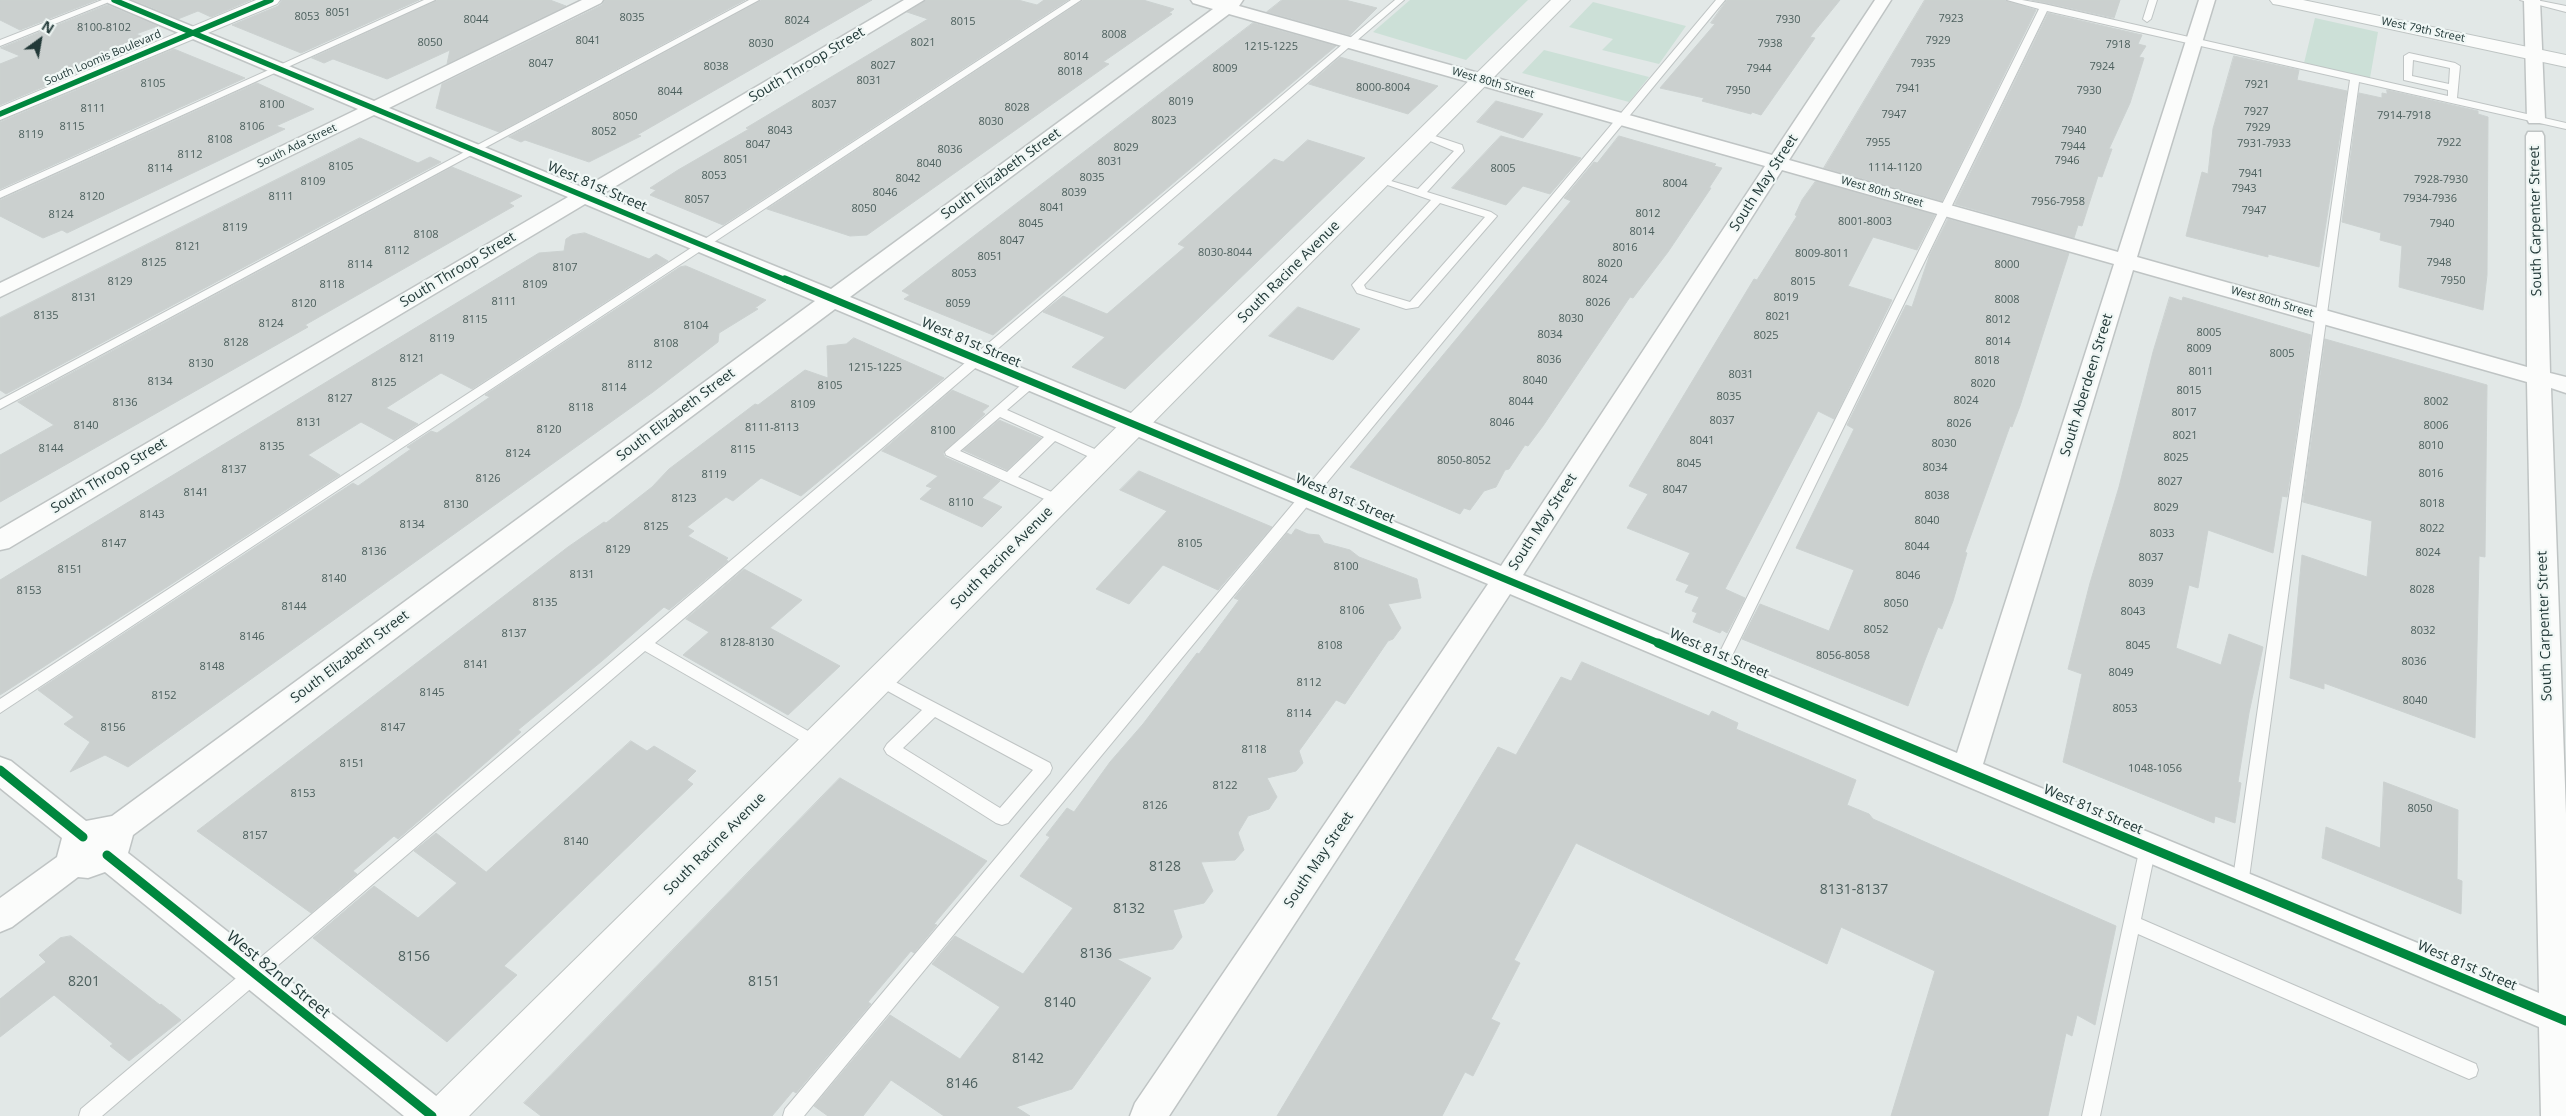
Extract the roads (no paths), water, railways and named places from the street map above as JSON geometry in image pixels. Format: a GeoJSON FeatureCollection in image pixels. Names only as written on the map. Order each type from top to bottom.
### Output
{"type":"FeatureCollection","features":[{"type":"Feature","properties":{"kind":"street","name":"West 81st Street"},"geometry":{"type":"LineString","coordinates":[[114,0],[2561,1019]]}},
{"type":"Feature","properties":{"kind":"street","name":"South Loomis Boulevard"},"geometry":{"type":"LineString","coordinates":[[0,114],[271,0]]}},
{"type":"Feature","properties":{"kind":"street","name":"South Ada Street"},"geometry":{"type":"LineString","coordinates":[[0,291],[595,0]]}},
{"type":"Feature","properties":{"kind":"street","name":"South Throop Street"},"geometry":{"type":"LineString","coordinates":[[0,541],[916,0]]}},
{"type":"Feature","properties":{"kind":"street","name":"West 80th Street"},"geometry":{"type":"LineString","coordinates":[[1199,0],[1231,4],[1350,42],[1482,80],[2566,385]]}},
{"type":"Feature","properties":{"kind":"street","name":"South Racine Avenue"},"geometry":{"type":"LineString","coordinates":[[442,1116],[1561,0]]}},
{"type":"Feature","properties":{"kind":"street","name":"South May Street"},"geometry":{"type":"LineString","coordinates":[[1148,1116],[1506,580],[1883,0]]}},
{"type":"Feature","properties":{"kind":"street","name":"South Aberdeen Street"},"geometry":{"type":"LineString","coordinates":[[1966,771],[2207,0]]}},
{"type":"Feature","properties":{"kind":"street","name":"West 79th Street"},"geometry":{"type":"LineString","coordinates":[[2280,0],[2566,61]]}},
{"type":"Feature","properties":{"kind":"street","name":"South Carpenter Street"},"geometry":{"type":"LineString","coordinates":[[2529,1],[2535,127],[2538,377],[2561,1019],[2559,1116]]}},
{"type":"Feature","properties":{"kind":"street","name":"South Elizabeth Street"},"geometry":{"type":"LineString","coordinates":[[0,917],[1231,4]]}},
{"type":"Feature","properties":{"kind":"street","name":"West 82nd Street"},"geometry":{"type":"LineString","coordinates":[[0,770],[432,1116]]}},
{"type":"Feature","properties":{"kind":"lane"},"geometry":{"type":"LineString","coordinates":[[0,43],[110,0]]}},
{"type":"Feature","properties":{"kind":"lane"},"geometry":{"type":"LineString","coordinates":[[0,194],[431,0]]}},
{"type":"Feature","properties":{"kind":"lane"},"geometry":{"type":"LineString","coordinates":[[0,405],[755,0]]}},
{"type":"Feature","properties":{"kind":"lane"},"geometry":{"type":"LineString","coordinates":[[0,707],[1076,0]]}},
{"type":"Feature","properties":{"kind":"lane"},"geometry":{"type":"LineString","coordinates":[[88,1116],[1400,0]]}},
{"type":"Feature","properties":{"kind":"lane"},"geometry":{"type":"LineString","coordinates":[[792,1116],[1721,0]]}},
{"type":"Feature","properties":{"kind":"lane"},"geometry":{"type":"LineString","coordinates":[[2011,0],[2452,100],[2535,127],[2566,126]]}},
{"type":"Feature","properties":{"kind":"lane"},"geometry":{"type":"LineString","coordinates":[[2147,19],[2153,0]]}},
{"type":"Feature","properties":{"kind":"lane"},"geometry":{"type":"LineString","coordinates":[[2529,1],[2566,8]]}},
{"type":"Feature","properties":{"kind":"lane"},"geometry":{"type":"LineString","coordinates":[[1719,668],[1943,209],[2044,7]]}},
{"type":"Feature","properties":{"kind":"lane"},"geometry":{"type":"LineString","coordinates":[[2452,88],[2407,78],[2409,56],[2454,66],[2452,100]]}},
{"type":"Feature","properties":{"kind":"lane"},"geometry":{"type":"LineString","coordinates":[[2240,885],[2355,78]]}},
{"type":"Feature","properties":{"kind":"lane"},"geometry":{"type":"LineString","coordinates":[[1420,193],[1459,151],[1458,147],[1452,143],[1426,136]]}},
{"type":"Feature","properties":{"kind":"lane"},"geometry":{"type":"LineString","coordinates":[[1381,180],[1420,193],[1438,198],[1491,215],[1492,218],[1414,305],[1406,306],[1359,290],[1358,285],[1438,198]]}},
{"type":"Feature","properties":{"kind":"lane"},"geometry":{"type":"LineString","coordinates":[[1032,382],[951,452],[1060,501]]}},
{"type":"Feature","properties":{"kind":"lane"},"geometry":{"type":"LineString","coordinates":[[998,411],[1103,458]]}},
{"type":"Feature","properties":{"kind":"lane"},"geometry":{"type":"LineString","coordinates":[[1009,478],[1054,435]]}},
{"type":"Feature","properties":{"kind":"lane"},"geometry":{"type":"LineString","coordinates":[[644,643],[817,743]]}},
{"type":"Feature","properties":{"kind":"lane"},"geometry":{"type":"LineString","coordinates":[[880,680],[934,708],[1044,768],[1002,818],[892,749],[934,708]]}},
{"type":"Feature","properties":{"kind":"lane"},"geometry":{"type":"LineString","coordinates":[[2091,1116],[2148,847]]}},
{"type":"Feature","properties":{"kind":"lane"},"geometry":{"type":"LineString","coordinates":[[2132,923],[2469,1070]]}}]}
